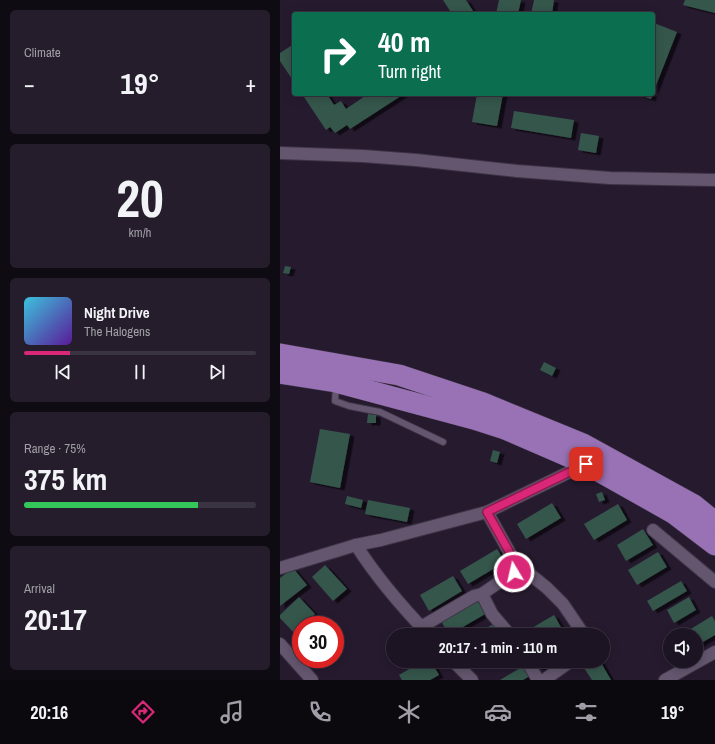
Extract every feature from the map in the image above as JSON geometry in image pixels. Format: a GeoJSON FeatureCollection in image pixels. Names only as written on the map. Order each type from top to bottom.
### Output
{"type":"FeatureCollection","features":[{"type":"Feature","properties":{"kind":"highway"},"geometry":{"type":"LineString","coordinates":[[282,358],[336,382],[474,419],[505,429],[586,464],[673,513],[715,545]]}},
{"type":"Feature","properties":{"kind":"highway"},"geometry":{"type":"LineString","coordinates":[[282,358],[399,375],[483,403],[583,444],[694,505],[715,522]]}},
{"type":"Feature","properties":{"kind":"street"},"geometry":{"type":"LineString","coordinates":[[280,153],[401,159],[517,171],[610,178],[715,180]]}},
{"type":"Feature","properties":{"kind":"street"},"geometry":{"type":"LineString","coordinates":[[280,568],[356,545],[381,540],[487,512],[586,464]]}},
{"type":"Feature","properties":{"kind":"street"},"geometry":{"type":"LineString","coordinates":[[487,512],[515,562],[547,588],[563,604],[579,628]]}},
{"type":"Feature","properties":{"kind":"street"},"geometry":{"type":"LineString","coordinates":[[653,530],[715,582]]}},
{"type":"Feature","properties":{"kind":"street"},"geometry":{"type":"LineString","coordinates":[[356,545],[372,569],[422,628]]}},
{"type":"Feature","properties":{"kind":"street"},"geometry":{"type":"LineString","coordinates":[[429,628],[474,596],[482,594],[514,572],[515,562]]}},
{"type":"Feature","properties":{"kind":"street"},"geometry":{"type":"LineString","coordinates":[[482,594],[492,614],[504,628]]}},
{"type":"Feature","properties":{"kind":"street"},"geometry":{"type":"LineString","coordinates":[[280,644],[312,680]]}},
{"type":"Feature","properties":{"kind":"street"},"geometry":{"type":"LineString","coordinates":[[665,680],[715,652]]}},
{"type":"Feature","properties":{"kind":"street"},"geometry":{"type":"LineString","coordinates":[[461,668],[472,680]]}},
{"type":"Feature","properties":{"kind":"street"},"geometry":{"type":"LineString","coordinates":[[531,668],[538,680]]}},
{"type":"Feature","properties":{"kind":"street"},"geometry":{"type":"LineString","coordinates":[[544,680],[561,668]]}},
{"type":"Feature","properties":{"kind":"lane"},"geometry":{"type":"LineString","coordinates":[[336,382],[335,401],[349,406],[380,412],[443,442]]}},
{"type":"Feature","properties":{"kind":"building"},"geometry":{"type":"Polygon","coordinates":[[[443,0],[466,0],[474,12],[451,12],[443,0]]]}},
{"type":"Feature","properties":{"kind":"building"},"geometry":{"type":"Polygon","coordinates":[[[499,0],[521,0],[518,12],[496,12],[499,0]]]}},
{"type":"Feature","properties":{"kind":"building"},"geometry":{"type":"Polygon","coordinates":[[[534,0],[554,0],[552,12],[531,12],[534,0]]]}},
{"type":"Feature","properties":{"kind":"building"},"geometry":{"type":"Polygon","coordinates":[[[685,0],[715,0],[715,13],[683,5],[685,0]]]}},
{"type":"Feature","properties":{"kind":"building"},"geometry":{"type":"Polygon","coordinates":[[[655,23],[677,32],[655,88],[655,23]]]}},
{"type":"Feature","properties":{"kind":"building"},"geometry":{"type":"Polygon","coordinates":[[[292,45],[292,79],[280,61],[280,53],[292,45]]]}},
{"type":"Feature","properties":{"kind":"building"},"geometry":{"type":"Polygon","coordinates":[[[303,96],[328,96],[334,105],[341,101],[346,109],[365,96],[401,96],[350,129],[347,125],[335,133],[330,127],[326,130],[303,96]]]}},
{"type":"Feature","properties":{"kind":"building"},"geometry":{"type":"Polygon","coordinates":[[[477,96],[503,96],[497,126],[472,122],[477,96]]]}},
{"type":"Feature","properties":{"kind":"building"},"geometry":{"type":"Polygon","coordinates":[[[643,96],[652,96],[651,99],[643,96]]]}},
{"type":"Feature","properties":{"kind":"building"},"geometry":{"type":"Polygon","coordinates":[[[514,111],[574,120],[571,138],[511,128],[514,111]]]}},
{"type":"Feature","properties":{"kind":"building"},"geometry":{"type":"Polygon","coordinates":[[[581,133],[599,136],[596,153],[578,150],[581,133]]]}},
{"type":"Feature","properties":{"kind":"building"},"geometry":{"type":"Polygon","coordinates":[[[285,266],[291,267],[289,274],[283,273],[285,266]]]}},
{"type":"Feature","properties":{"kind":"building"},"geometry":{"type":"Polygon","coordinates":[[[544,362],[556,368],[552,376],[540,370],[544,362]]]}},
{"type":"Feature","properties":{"kind":"building"},"geometry":{"type":"Polygon","coordinates":[[[368,414],[376,415],[376,423],[367,423],[368,414]]]}},
{"type":"Feature","properties":{"kind":"building"},"geometry":{"type":"Polygon","coordinates":[[[320,429],[350,434],[340,488],[310,482],[320,429]]]}},
{"type":"Feature","properties":{"kind":"building"},"geometry":{"type":"Polygon","coordinates":[[[493,450],[500,452],[497,463],[490,461],[493,450]]]}},
{"type":"Feature","properties":{"kind":"building"},"geometry":{"type":"Polygon","coordinates":[[[602,492],[605,500],[599,502],[596,494],[602,492]]]}},
{"type":"Feature","properties":{"kind":"building"},"geometry":{"type":"Polygon","coordinates":[[[347,496],[363,500],[361,508],[345,504],[347,496]]]}},
{"type":"Feature","properties":{"kind":"building"},"geometry":{"type":"Polygon","coordinates":[[[368,500],[410,508],[407,522],[365,514],[368,500]]]}},
{"type":"Feature","properties":{"kind":"building"},"geometry":{"type":"Polygon","coordinates":[[[552,503],[561,518],[526,539],[517,524],[552,503]]]}},
{"type":"Feature","properties":{"kind":"building"},"geometry":{"type":"Polygon","coordinates":[[[618,504],[627,520],[594,540],[584,524],[618,504]]]}},
{"type":"Feature","properties":{"kind":"building"},"geometry":{"type":"Polygon","coordinates":[[[643,529],[653,545],[626,561],[617,545],[643,529]]]}},
{"type":"Feature","properties":{"kind":"building"},"geometry":{"type":"Polygon","coordinates":[[[497,549],[505,562],[468,584],[460,571],[497,549]]]}},
{"type":"Feature","properties":{"kind":"building"},"geometry":{"type":"Polygon","coordinates":[[[658,552],[667,567],[637,585],[628,570],[658,552]]]}},
{"type":"Feature","properties":{"kind":"building"},"geometry":{"type":"Polygon","coordinates":[[[325,565],[347,589],[333,601],[312,577],[325,565]]]}},
{"type":"Feature","properties":{"kind":"building"},"geometry":{"type":"Polygon","coordinates":[[[293,568],[307,585],[280,606],[280,578],[293,568]]]}},
{"type":"Feature","properties":{"kind":"building"},"geometry":{"type":"Polygon","coordinates":[[[453,576],[462,591],[429,611],[420,595],[453,576]]]}},
{"type":"Feature","properties":{"kind":"building"},"geometry":{"type":"Polygon","coordinates":[[[681,581],[687,591],[653,611],[647,601],[681,581]]]}},
{"type":"Feature","properties":{"kind":"building"},"geometry":{"type":"Polygon","coordinates":[[[299,597],[315,614],[313,616],[292,616],[292,631],[280,618],[280,615],[299,597]]]}},
{"type":"Feature","properties":{"kind":"building"},"geometry":{"type":"Polygon","coordinates":[[[477,597],[487,613],[461,628],[445,628],[440,619],[477,597]]]}},
{"type":"Feature","properties":{"kind":"building"},"geometry":{"type":"Polygon","coordinates":[[[689,597],[696,610],[674,623],[667,610],[689,597]]]}},
{"type":"Feature","properties":{"kind":"building"},"geometry":{"type":"Polygon","coordinates":[[[554,615],[561,628],[532,628],[554,615]]]}},
{"type":"Feature","properties":{"kind":"building"},"geometry":{"type":"Polygon","coordinates":[[[712,616],[715,621],[715,635],[703,642],[703,628],[692,628],[712,616]]]}},
{"type":"Feature","properties":{"kind":"building"},"geometry":{"type":"Polygon","coordinates":[[[498,621],[502,628],[486,628],[498,621]]]}},
{"type":"Feature","properties":{"kind":"building"},"geometry":{"type":"Polygon","coordinates":[[[411,668],[435,668],[439,675],[430,680],[402,680],[399,675],[411,668]]]}},
{"type":"Feature","properties":{"kind":"building"},"geometry":{"type":"Polygon","coordinates":[[[520,668],[529,668],[533,674],[523,680],[500,680],[520,668]]]}},
{"type":"Feature","properties":{"kind":"building"},"geometry":{"type":"Polygon","coordinates":[[[584,668],[604,668],[611,680],[592,680],[584,668]]]}},
{"type":"Feature","properties":{"kind":"route"},"geometry":{"type":"LineString","coordinates":[[514,572],[515,562],[487,512],[586,464]]}}]}
